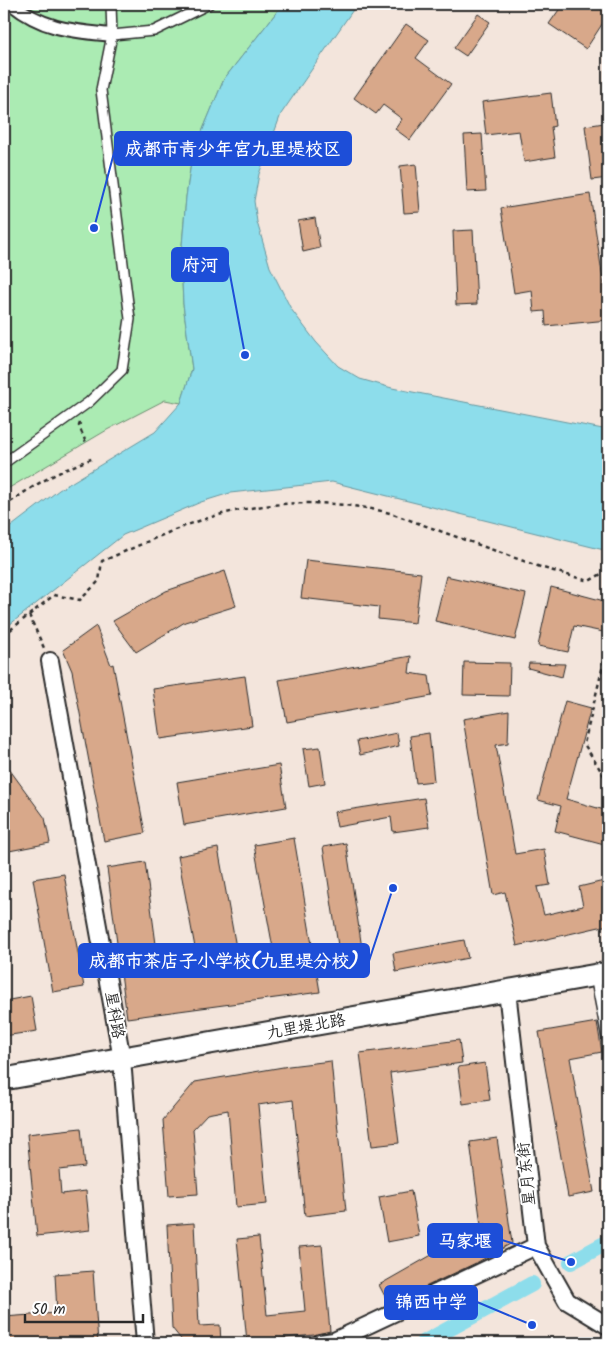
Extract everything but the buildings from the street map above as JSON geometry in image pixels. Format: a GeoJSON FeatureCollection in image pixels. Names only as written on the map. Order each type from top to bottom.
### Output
{"type":"FeatureCollection","features":[{"type":"Feature","properties":{"kind":"street"},"geometry":{"type":"LineString","coordinates":[[12,4],[27,17],[58,29],[112,35]]}},
{"type":"Feature","properties":{"kind":"street","name":"星科路"},"geometry":{"type":"LineString","coordinates":[[50,660],[122,1059],[145,1343]]}},
{"type":"Feature","properties":{"kind":"street","name":"九里堤北路"},"geometry":{"type":"LineString","coordinates":[[4,1078],[602,974]]}},
{"type":"Feature","properties":{"kind":"street","name":"星月东街"},"geometry":{"type":"LineString","coordinates":[[507,991],[536,1246],[567,1301],[608,1326]]}},
{"type":"Feature","properties":{"kind":"street"},"geometry":{"type":"LineString","coordinates":[[320,1343],[334,1342],[536,1246]]}},
{"type":"Feature","properties":{"kind":"lane"},"geometry":{"type":"LineString","coordinates":[[4,463],[89,402],[122,370],[130,319],[101,90],[112,35],[111,4]]}},
{"type":"Feature","properties":{"kind":"lane"},"geometry":{"type":"LineString","coordinates":[[112,35],[154,31],[208,4]]}},
{"type":"Feature","properties":{"kind":"lane"},"geometry":{"type":"LineString","coordinates":[[602,974],[608,1043]]}},
{"type":"Feature","properties":{"kind":"path"},"geometry":{"type":"LineString","coordinates":[[87,445],[79,426],[89,402]]}},
{"type":"Feature","properties":{"kind":"path"},"geometry":{"type":"LineString","coordinates":[[4,507],[24,491],[62,470],[94,458]]}},
{"type":"Feature","properties":{"kind":"path"},"geometry":{"type":"LineString","coordinates":[[4,636],[54,595],[80,600],[99,581],[102,561],[204,519],[240,509],[300,503],[336,502],[390,513],[543,568],[589,581],[608,570]]}},
{"type":"Feature","properties":{"kind":"path"},"geometry":{"type":"LineString","coordinates":[[29,615],[50,660]]}},
{"type":"Feature","properties":{"kind":"path"},"geometry":{"type":"LineString","coordinates":[[608,645],[584,744],[608,782]]}},
{"type":"Feature","properties":{"kind":"green space"},"geometry":{"type":"Polygon","coordinates":[[[4,4],[283,4],[224,79],[192,156],[186,197],[181,258],[183,304],[192,369],[181,403],[165,400],[107,430],[4,491],[4,4]]]}},
{"type":"Feature","properties":{"kind":"water"},"geometry":{"type":"Polygon","coordinates":[[[283,4],[357,4],[281,114],[259,174],[254,201],[257,222],[270,267],[291,309],[316,342],[338,366],[360,379],[392,388],[608,430],[608,551],[332,482],[230,493],[201,502],[123,535],[4,629],[4,532],[59,490],[155,432],[181,403],[192,369],[183,304],[181,258],[186,197],[192,156],[224,79],[283,4]]]}},
{"type":"Feature","properties":{"kind":"waterway"},"geometry":{"type":"LineString","coordinates":[[571,1262],[608,1242]]}},
{"type":"Feature","properties":{"kind":"waterway"},"geometry":{"type":"LineString","coordinates":[[423,1343],[532,1284]]}},
{"type":"Feature","properties":{"kind":"place","name":"成都市青少年宫九里堤校区"},"geometry":{"type":"Point","coordinates":[94,228]}},
{"type":"Feature","properties":{"kind":"place","name":"府河"},"geometry":{"type":"Point","coordinates":[245,355]}},
{"type":"Feature","properties":{"kind":"place","name":"成都市茶店子小学校(九里堤分校)"},"geometry":{"type":"Point","coordinates":[393,888]}},
{"type":"Feature","properties":{"kind":"place","name":"马家堰"},"geometry":{"type":"Point","coordinates":[571,1262]}},
{"type":"Feature","properties":{"kind":"place","name":"锦西中学"},"geometry":{"type":"Point","coordinates":[532,1325]}}]}
